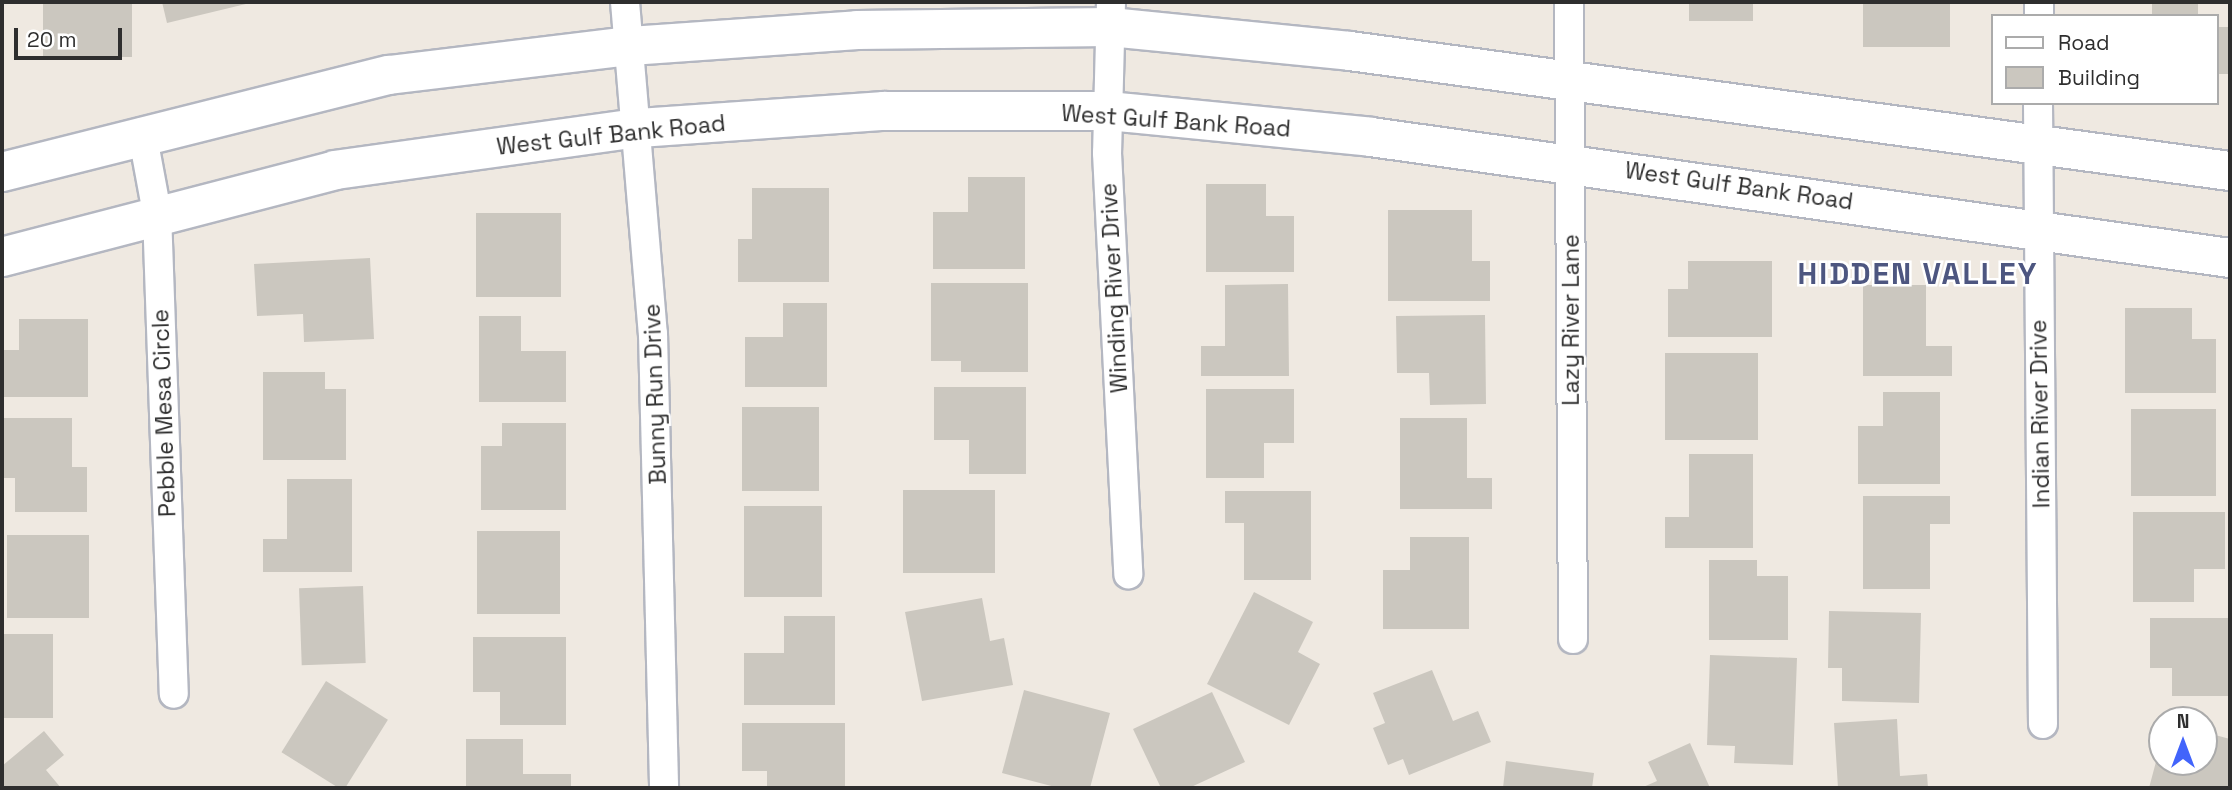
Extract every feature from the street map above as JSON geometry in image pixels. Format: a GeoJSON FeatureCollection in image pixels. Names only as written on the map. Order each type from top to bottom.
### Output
{"type":"FeatureCollection","features":[{"type":"Feature","properties":{"kind":"main road"},"geometry":{"type":"LineString","coordinates":[[2,172],[142,132],[389,75],[630,46],[1110,15],[2230,171]]}},
{"type":"Feature","properties":{"kind":"main road","name":"West Gulf Bank Road"},"geometry":{"type":"LineString","coordinates":[[2,257],[157,213],[335,170],[639,128],[884,111],[1108,111],[1570,163],[2038,226],[2230,258]]}},
{"type":"Feature","properties":{"kind":"street","name":"Bunny Run Drive"},"geometry":{"type":"LineString","coordinates":[[625,2],[639,128],[653,334],[664,788]]}},
{"type":"Feature","properties":{"kind":"street","name":"Lazy River Lane"},"geometry":{"type":"LineString","coordinates":[[1569,2],[1573,639]]}},
{"type":"Feature","properties":{"kind":"street","name":"Winding River Drive"},"geometry":{"type":"LineString","coordinates":[[1110,15],[1108,111],[1128,574]]}},
{"type":"Feature","properties":{"kind":"street","name":"Indian River Drive"},"geometry":{"type":"LineString","coordinates":[[2038,105],[2043,724]]}},
{"type":"Feature","properties":{"kind":"street","name":"Pebble Mesa Circle"},"geometry":{"type":"LineString","coordinates":[[142,132],[157,213],[174,694]]}},
{"type":"Feature","properties":{"kind":"building"},"geometry":{"type":"Polygon","coordinates":[[[43,2],[132,2],[132,57],[43,57],[43,2]]]}},
{"type":"Feature","properties":{"kind":"building"},"geometry":{"type":"Polygon","coordinates":[[[162,2],[250,2],[250,3],[167,23],[162,2]]]}},
{"type":"Feature","properties":{"kind":"building"},"geometry":{"type":"Polygon","coordinates":[[[1689,2],[1753,2],[1753,21],[1689,21],[1689,2]]]}},
{"type":"Feature","properties":{"kind":"building"},"geometry":{"type":"Polygon","coordinates":[[[1863,2],[1950,2],[1950,47],[1863,47],[1863,2]]]}},
{"type":"Feature","properties":{"kind":"building"},"geometry":{"type":"Polygon","coordinates":[[[2152,2],[2198,2],[2198,14],[2152,14],[2152,2]]]}},
{"type":"Feature","properties":{"kind":"building"},"geometry":{"type":"Polygon","coordinates":[[[2218,27],[2230,27],[2230,74],[2218,74],[2218,27]]]}},
{"type":"Feature","properties":{"kind":"building"},"geometry":{"type":"Polygon","coordinates":[[[968,177],[1025,177],[1025,269],[933,269],[933,212],[968,212],[968,177]]]}},
{"type":"Feature","properties":{"kind":"building"},"geometry":{"type":"Polygon","coordinates":[[[1206,184],[1266,184],[1266,216],[1294,216],[1294,272],[1206,272],[1206,184]]]}},
{"type":"Feature","properties":{"kind":"building"},"geometry":{"type":"Polygon","coordinates":[[[752,188],[829,188],[829,282],[738,282],[738,239],[752,239],[752,188]]]}},
{"type":"Feature","properties":{"kind":"building"},"geometry":{"type":"Polygon","coordinates":[[[1388,210],[1472,210],[1472,261],[1490,261],[1490,301],[1388,301],[1388,210]]]}},
{"type":"Feature","properties":{"kind":"building"},"geometry":{"type":"Polygon","coordinates":[[[476,213],[561,213],[561,297],[476,297],[476,213]]]}},
{"type":"Feature","properties":{"kind":"building"},"geometry":{"type":"Polygon","coordinates":[[[370,258],[374,339],[304,342],[303,314],[257,316],[254,264],[370,258]]]}},
{"type":"Feature","properties":{"kind":"building"},"geometry":{"type":"Polygon","coordinates":[[[1688,261],[1772,261],[1772,337],[1668,337],[1668,289],[1688,289],[1688,261]]]}},
{"type":"Feature","properties":{"kind":"building"},"geometry":{"type":"Polygon","coordinates":[[[931,283],[1028,283],[1028,372],[961,372],[961,361],[931,361],[931,283]]]}},
{"type":"Feature","properties":{"kind":"building"},"geometry":{"type":"Polygon","coordinates":[[[1288,284],[1289,376],[1201,376],[1201,346],[1225,346],[1225,285],[1288,284]]]}},
{"type":"Feature","properties":{"kind":"building"},"geometry":{"type":"Polygon","coordinates":[[[1863,285],[1926,285],[1926,346],[1952,346],[1952,376],[1863,376],[1863,285]]]}},
{"type":"Feature","properties":{"kind":"building"},"geometry":{"type":"Polygon","coordinates":[[[783,303],[827,303],[827,387],[745,387],[745,337],[783,337],[783,303]]]}},
{"type":"Feature","properties":{"kind":"building"},"geometry":{"type":"Polygon","coordinates":[[[2125,308],[2192,308],[2192,339],[2216,339],[2216,393],[2125,393],[2125,308]]]}},
{"type":"Feature","properties":{"kind":"building"},"geometry":{"type":"Polygon","coordinates":[[[1485,315],[1486,404],[1430,405],[1429,373],[1397,373],[1396,316],[1485,315]]]}},
{"type":"Feature","properties":{"kind":"building"},"geometry":{"type":"Polygon","coordinates":[[[479,316],[521,316],[521,351],[566,351],[566,402],[479,402],[479,316]]]}},
{"type":"Feature","properties":{"kind":"building"},"geometry":{"type":"Polygon","coordinates":[[[19,319],[88,319],[88,397],[2,397],[2,350],[19,350],[19,319]]]}},
{"type":"Feature","properties":{"kind":"building"},"geometry":{"type":"Polygon","coordinates":[[[1665,353],[1758,353],[1758,440],[1665,440],[1665,353]]]}},
{"type":"Feature","properties":{"kind":"building"},"geometry":{"type":"Polygon","coordinates":[[[263,372],[325,372],[325,389],[346,389],[346,460],[263,460],[263,372]]]}},
{"type":"Feature","properties":{"kind":"building"},"geometry":{"type":"Polygon","coordinates":[[[934,387],[1026,387],[1026,474],[969,474],[969,440],[934,440],[934,387]]]}},
{"type":"Feature","properties":{"kind":"building"},"geometry":{"type":"Polygon","coordinates":[[[1206,389],[1294,389],[1294,443],[1264,443],[1264,478],[1206,478],[1206,389]]]}},
{"type":"Feature","properties":{"kind":"building"},"geometry":{"type":"Polygon","coordinates":[[[1883,392],[1940,392],[1940,484],[1858,484],[1858,426],[1883,426],[1883,392]]]}},
{"type":"Feature","properties":{"kind":"building"},"geometry":{"type":"Polygon","coordinates":[[[742,407],[819,407],[819,491],[742,491],[742,407]]]}},
{"type":"Feature","properties":{"kind":"building"},"geometry":{"type":"Polygon","coordinates":[[[2131,409],[2216,409],[2216,496],[2131,496],[2131,409]]]}},
{"type":"Feature","properties":{"kind":"building"},"geometry":{"type":"Polygon","coordinates":[[[2,418],[72,418],[72,467],[87,467],[87,512],[15,512],[15,478],[2,478],[2,418]]]}},
{"type":"Feature","properties":{"kind":"building"},"geometry":{"type":"Polygon","coordinates":[[[1400,418],[1467,418],[1467,478],[1492,478],[1492,509],[1400,509],[1400,418]]]}},
{"type":"Feature","properties":{"kind":"building"},"geometry":{"type":"Polygon","coordinates":[[[502,423],[566,423],[566,510],[481,510],[481,446],[502,446],[502,423]]]}},
{"type":"Feature","properties":{"kind":"building"},"geometry":{"type":"Polygon","coordinates":[[[1689,454],[1753,454],[1753,548],[1665,548],[1665,517],[1689,517],[1689,454]]]}},
{"type":"Feature","properties":{"kind":"building"},"geometry":{"type":"Polygon","coordinates":[[[287,479],[352,479],[352,572],[263,572],[263,539],[287,539],[287,479]]]}},
{"type":"Feature","properties":{"kind":"building"},"geometry":{"type":"Polygon","coordinates":[[[903,490],[995,490],[995,573],[903,573],[903,490]]]}},
{"type":"Feature","properties":{"kind":"building"},"geometry":{"type":"Polygon","coordinates":[[[1225,491],[1311,491],[1311,580],[1244,580],[1244,523],[1225,523],[1225,491]]]}},
{"type":"Feature","properties":{"kind":"building"},"geometry":{"type":"Polygon","coordinates":[[[1863,496],[1950,496],[1950,524],[1930,524],[1930,589],[1863,589],[1863,496]]]}},
{"type":"Feature","properties":{"kind":"building"},"geometry":{"type":"Polygon","coordinates":[[[744,506],[822,506],[822,597],[744,597],[744,506]]]}},
{"type":"Feature","properties":{"kind":"building"},"geometry":{"type":"Polygon","coordinates":[[[2133,512],[2225,512],[2225,569],[2194,569],[2194,602],[2133,602],[2133,512]]]}},
{"type":"Feature","properties":{"kind":"building"},"geometry":{"type":"Polygon","coordinates":[[[477,531],[560,531],[560,614],[477,614],[477,531]]]}},
{"type":"Feature","properties":{"kind":"building"},"geometry":{"type":"Polygon","coordinates":[[[7,535],[89,535],[89,618],[7,618],[7,535]]]}},
{"type":"Feature","properties":{"kind":"building"},"geometry":{"type":"Polygon","coordinates":[[[1410,537],[1469,537],[1469,629],[1383,629],[1383,570],[1410,570],[1410,537]]]}},
{"type":"Feature","properties":{"kind":"building"},"geometry":{"type":"Polygon","coordinates":[[[1709,560],[1757,560],[1757,576],[1788,576],[1788,640],[1709,640],[1709,560]]]}},
{"type":"Feature","properties":{"kind":"building"},"geometry":{"type":"Polygon","coordinates":[[[363,586],[366,663],[302,665],[299,588],[363,586]]]}},
{"type":"Feature","properties":{"kind":"building"},"geometry":{"type":"Polygon","coordinates":[[[1254,592],[1313,622],[1298,652],[1320,664],[1289,725],[1207,684],[1254,592]]]}},
{"type":"Feature","properties":{"kind":"building"},"geometry":{"type":"Polygon","coordinates":[[[982,598],[990,641],[1004,638],[1013,685],[922,701],[905,612],[982,598]]]}},
{"type":"Feature","properties":{"kind":"building"},"geometry":{"type":"Polygon","coordinates":[[[1829,611],[1921,613],[1919,703],[1842,701],[1842,668],[1828,668],[1829,611]]]}},
{"type":"Feature","properties":{"kind":"building"},"geometry":{"type":"Polygon","coordinates":[[[784,616],[835,616],[835,705],[744,705],[744,653],[784,653],[784,616]]]}},
{"type":"Feature","properties":{"kind":"building"},"geometry":{"type":"Polygon","coordinates":[[[2150,618],[2230,618],[2230,696],[2172,696],[2172,668],[2150,668],[2150,618]]]}},
{"type":"Feature","properties":{"kind":"building"},"geometry":{"type":"Polygon","coordinates":[[[2,634],[53,634],[53,718],[2,718],[2,634]]]}},
{"type":"Feature","properties":{"kind":"building"},"geometry":{"type":"Polygon","coordinates":[[[473,637],[566,637],[566,725],[500,725],[500,692],[473,692],[473,637]]]}},
{"type":"Feature","properties":{"kind":"building"},"geometry":{"type":"Polygon","coordinates":[[[1710,655],[1797,658],[1793,765],[1734,763],[1735,746],[1707,745],[1710,655]]]}},
{"type":"Feature","properties":{"kind":"building"},"geometry":{"type":"Polygon","coordinates":[[[1432,670],[1453,721],[1478,711],[1491,742],[1409,775],[1403,759],[1388,765],[1373,728],[1385,723],[1373,693],[1432,670]]]}},
{"type":"Feature","properties":{"kind":"building"},"geometry":{"type":"Polygon","coordinates":[[[326,681],[388,720],[345,788],[339,788],[281,752],[326,681]]]}},
{"type":"Feature","properties":{"kind":"building"},"geometry":{"type":"Polygon","coordinates":[[[1024,690],[1110,713],[1090,788],[1059,788],[1002,773],[1024,690]]]}},
{"type":"Feature","properties":{"kind":"building"},"geometry":{"type":"Polygon","coordinates":[[[1212,692],[1245,762],[1189,788],[1161,788],[1133,729],[1212,692]]]}},
{"type":"Feature","properties":{"kind":"building"},"geometry":{"type":"Polygon","coordinates":[[[1897,719],[1900,776],[1927,774],[1928,788],[1838,788],[1834,723],[1897,719]]]}},
{"type":"Feature","properties":{"kind":"building"},"geometry":{"type":"Polygon","coordinates":[[[742,723],[845,723],[845,788],[767,788],[767,771],[742,771],[742,723]]]}},
{"type":"Feature","properties":{"kind":"building"},"geometry":{"type":"Polygon","coordinates":[[[44,731],[64,755],[46,770],[61,788],[2,788],[2,766],[44,731]]]}},
{"type":"Feature","properties":{"kind":"building"},"geometry":{"type":"Polygon","coordinates":[[[2218,736],[2230,739],[2230,788],[2149,788],[2152,776],[2218,776],[2218,736]]]}},
{"type":"Feature","properties":{"kind":"building"},"geometry":{"type":"Polygon","coordinates":[[[466,739],[523,739],[523,774],[571,774],[571,788],[466,788],[466,739]]]}},
{"type":"Feature","properties":{"kind":"building"},"geometry":{"type":"Polygon","coordinates":[[[1690,743],[1710,788],[1641,788],[1657,781],[1648,762],[1690,743]]]}},
{"type":"Feature","properties":{"kind":"building"},"geometry":{"type":"Polygon","coordinates":[[[1506,761],[1594,773],[1592,788],[1503,788],[1506,761]]]}},
{"type":"Feature","properties":{"kind":"district","name":"HIDDEN VALLEY"},"geometry":{"type":"Point","coordinates":[1918,274]}}]}
